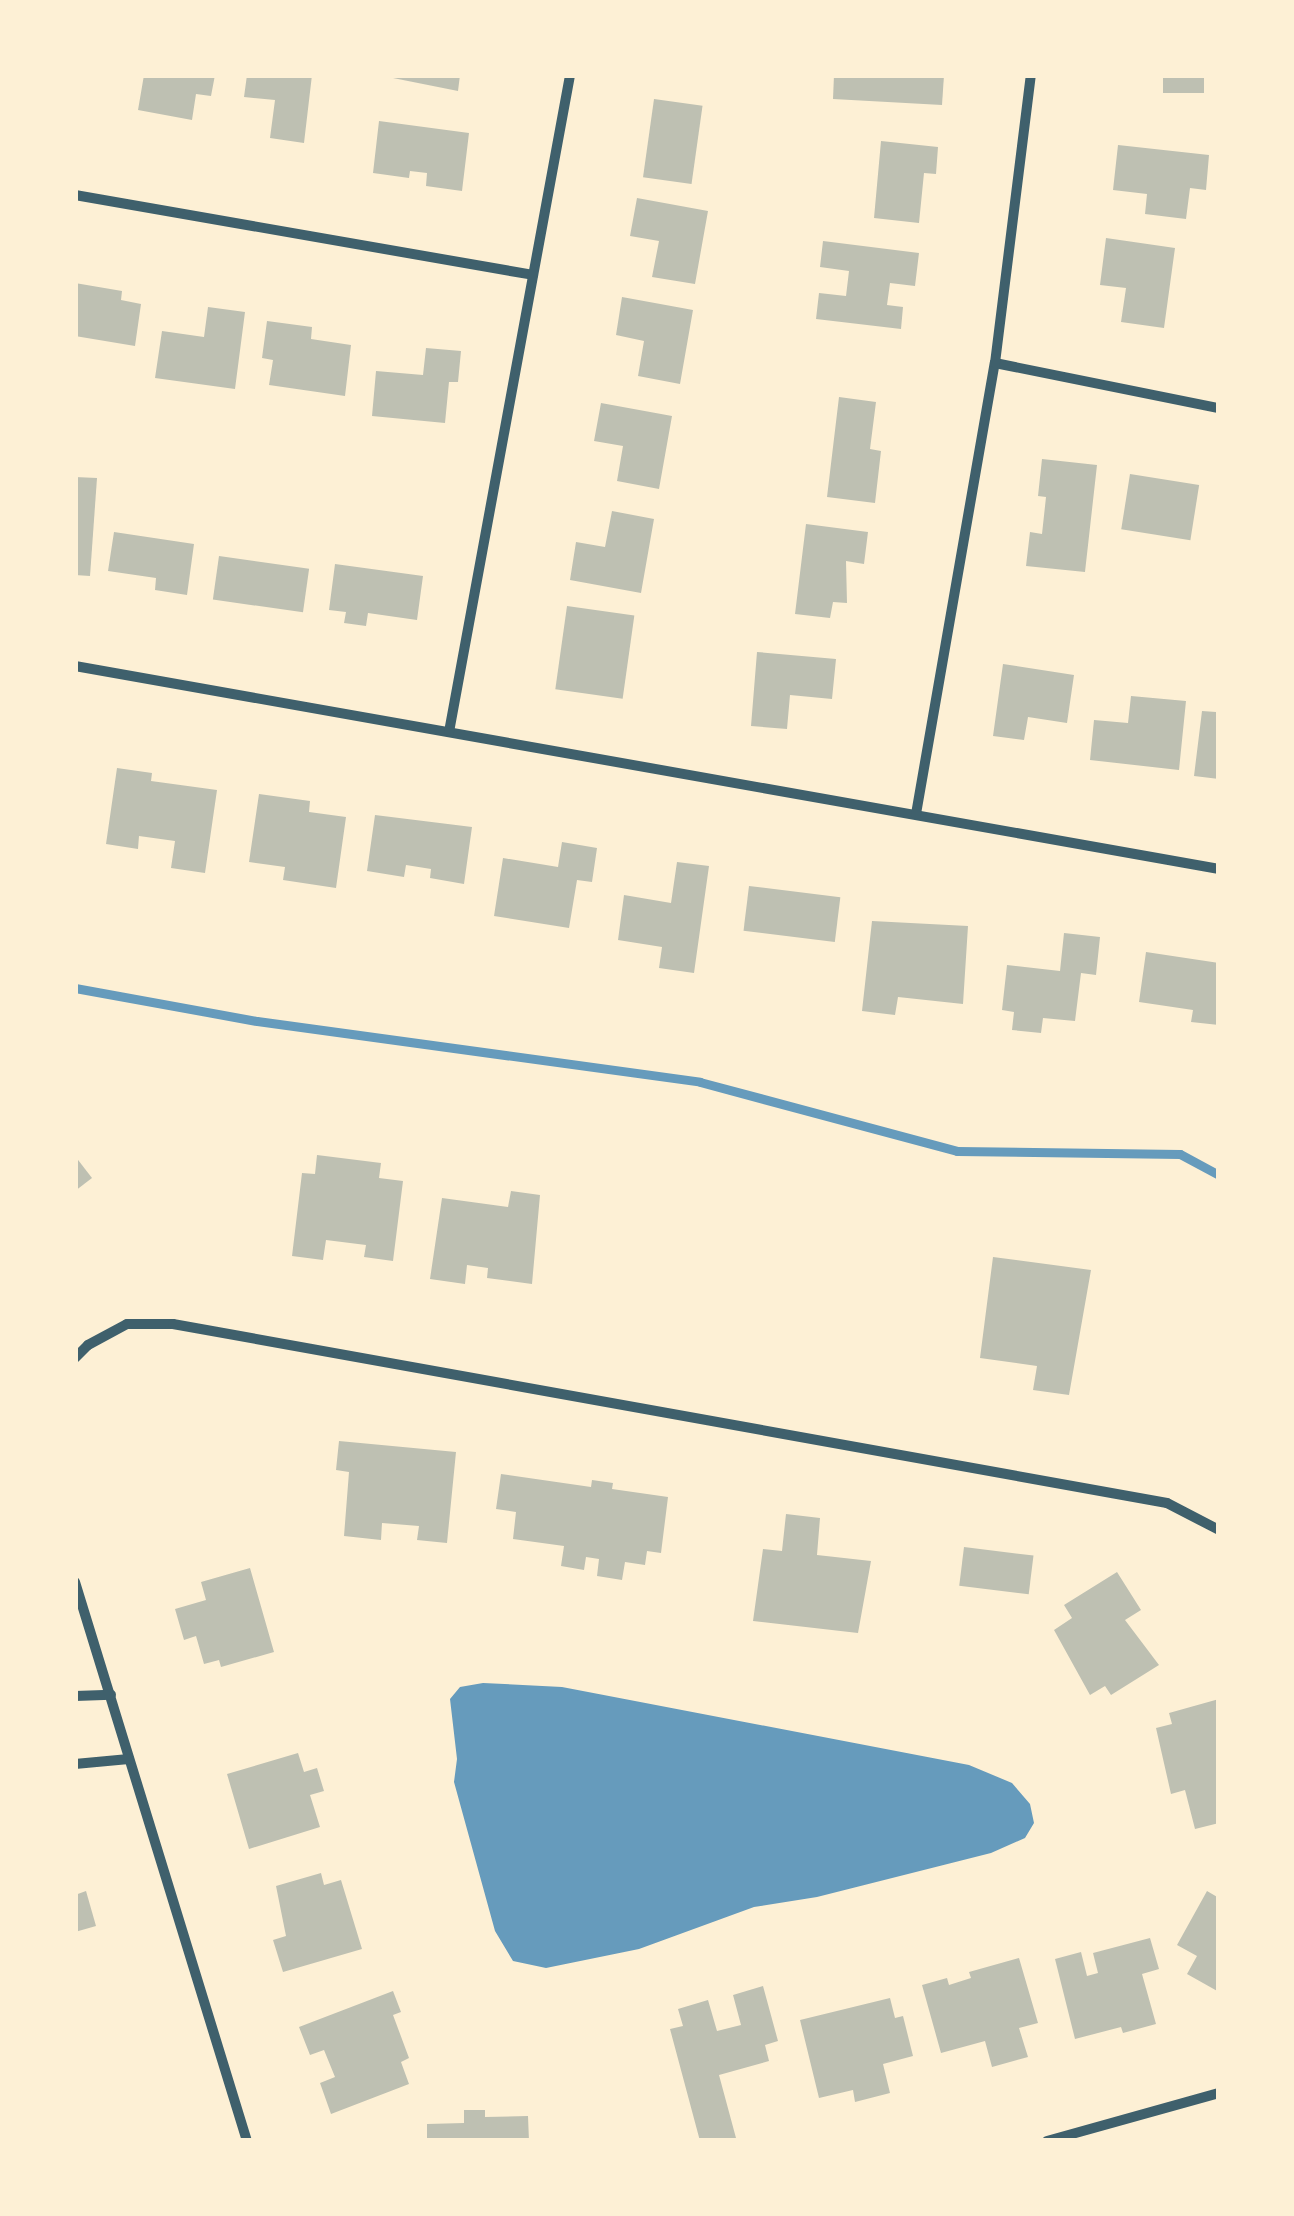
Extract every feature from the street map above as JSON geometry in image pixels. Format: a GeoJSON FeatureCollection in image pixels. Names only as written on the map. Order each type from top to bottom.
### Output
{"type":"FeatureCollection","features":[{"type":"Feature","properties":{"kind":"street"},"geometry":{"type":"LineString","coordinates":[[449,732],[570,75]]}},
{"type":"Feature","properties":{"kind":"street"},"geometry":{"type":"LineString","coordinates":[[916,814],[995,363],[1030,75]]}},
{"type":"Feature","properties":{"kind":"street"},"geometry":{"type":"LineString","coordinates":[[75,195],[533,275]]}},
{"type":"Feature","properties":{"kind":"street"},"geometry":{"type":"LineString","coordinates":[[995,363],[1219,408]]}},
{"type":"Feature","properties":{"kind":"street"},"geometry":{"type":"LineString","coordinates":[[75,666],[1219,869]]}},
{"type":"Feature","properties":{"kind":"street"},"geometry":{"type":"LineString","coordinates":[[75,1358],[88,1345],[128,1324],[173,1324],[1131,1496],[1166,1503],[1219,1530]]}},
{"type":"Feature","properties":{"kind":"street"},"geometry":{"type":"LineString","coordinates":[[75,1582],[246,2141]]}},
{"type":"Feature","properties":{"kind":"street"},"geometry":{"type":"LineString","coordinates":[[75,1696],[111,1695]]}},
{"type":"Feature","properties":{"kind":"street"},"geometry":{"type":"LineString","coordinates":[[75,1764],[129,1759]]}},
{"type":"Feature","properties":{"kind":"street"},"geometry":{"type":"LineString","coordinates":[[1047,2141],[1219,2093]]}},
{"type":"Feature","properties":{"kind":"water"},"geometry":{"type":"Polygon","coordinates":[[[483,1683],[562,1687],[969,1765],[1012,1783],[1030,1804],[1034,1823],[1025,1838],[991,1853],[817,1897],[754,1907],[639,1949],[546,1968],[513,1961],[495,1931],[454,1782],[457,1759],[450,1699],[460,1687],[483,1683]]]}},
{"type":"Feature","properties":{"kind":"building"},"geometry":{"type":"Polygon","coordinates":[[[144,75],[215,75],[211,96],[196,94],[192,120],[138,110],[144,75]]]}},
{"type":"Feature","properties":{"kind":"building"},"geometry":{"type":"Polygon","coordinates":[[[247,75],[312,75],[304,143],[270,138],[275,100],[244,97],[247,75]]]}},
{"type":"Feature","properties":{"kind":"building"},"geometry":{"type":"Polygon","coordinates":[[[378,75],[460,75],[458,91],[378,75]]]}},
{"type":"Feature","properties":{"kind":"building"},"geometry":{"type":"Polygon","coordinates":[[[834,75],[944,75],[942,105],[833,99],[834,75]]]}},
{"type":"Feature","properties":{"kind":"building"},"geometry":{"type":"Polygon","coordinates":[[[1163,75],[1204,75],[1204,93],[1163,93],[1163,75]]]}},
{"type":"Feature","properties":{"kind":"building"},"geometry":{"type":"Polygon","coordinates":[[[654,99],[703,106],[692,184],[643,177],[654,99]]]}},
{"type":"Feature","properties":{"kind":"building"},"geometry":{"type":"Polygon","coordinates":[[[379,121],[469,133],[462,191],[426,186],[427,173],[410,171],[409,178],[373,173],[379,121]]]}},
{"type":"Feature","properties":{"kind":"building"},"geometry":{"type":"Polygon","coordinates":[[[881,141],[938,147],[936,174],[924,173],[919,223],[874,218],[881,141]]]}},
{"type":"Feature","properties":{"kind":"building"},"geometry":{"type":"Polygon","coordinates":[[[1118,145],[1209,155],[1206,190],[1190,188],[1186,219],[1145,214],[1147,194],[1113,190],[1118,145]]]}},
{"type":"Feature","properties":{"kind":"building"},"geometry":{"type":"Polygon","coordinates":[[[637,198],[708,211],[695,284],[652,277],[659,241],[630,236],[637,198]]]}},
{"type":"Feature","properties":{"kind":"building"},"geometry":{"type":"Polygon","coordinates":[[[1106,238],[1175,248],[1164,328],[1121,322],[1126,288],[1100,285],[1106,238]]]}},
{"type":"Feature","properties":{"kind":"building"},"geometry":{"type":"Polygon","coordinates":[[[823,241],[919,253],[915,286],[890,283],[887,305],[903,307],[901,329],[816,319],[819,293],[846,296],[849,271],[820,267],[823,241]]]}},
{"type":"Feature","properties":{"kind":"building"},"geometry":{"type":"Polygon","coordinates":[[[75,283],[122,291],[121,300],[141,304],[135,346],[75,336],[75,283]]]}},
{"type":"Feature","properties":{"kind":"building"},"geometry":{"type":"Polygon","coordinates":[[[622,297],[693,310],[680,384],[638,376],[644,341],[616,335],[622,297]]]}},
{"type":"Feature","properties":{"kind":"building"},"geometry":{"type":"Polygon","coordinates":[[[208,307],[245,312],[235,389],[155,378],[162,331],[204,337],[208,307]]]}},
{"type":"Feature","properties":{"kind":"building"},"geometry":{"type":"Polygon","coordinates":[[[267,321],[312,327],[311,339],[351,345],[345,396],[269,385],[273,360],[262,358],[267,321]]]}},
{"type":"Feature","properties":{"kind":"building"},"geometry":{"type":"Polygon","coordinates":[[[426,348],[461,351],[458,382],[449,382],[445,423],[372,416],[376,371],[423,375],[426,348]]]}},
{"type":"Feature","properties":{"kind":"building"},"geometry":{"type":"Polygon","coordinates":[[[839,397],[876,402],[870,449],[881,451],[875,503],[827,497],[839,397]]]}},
{"type":"Feature","properties":{"kind":"building"},"geometry":{"type":"Polygon","coordinates":[[[601,403],[672,416],[659,489],[617,481],[623,446],[594,441],[601,403]]]}},
{"type":"Feature","properties":{"kind":"building"},"geometry":{"type":"Polygon","coordinates":[[[1042,459],[1097,465],[1085,572],[1026,566],[1030,532],[1042,534],[1046,497],[1038,496],[1042,459]]]}},
{"type":"Feature","properties":{"kind":"building"},"geometry":{"type":"Polygon","coordinates":[[[1130,474],[1199,485],[1190,540],[1121,529],[1130,474]]]}},
{"type":"Feature","properties":{"kind":"building"},"geometry":{"type":"Polygon","coordinates":[[[75,477],[97,478],[90,576],[75,575],[75,477]]]}},
{"type":"Feature","properties":{"kind":"building"},"geometry":{"type":"Polygon","coordinates":[[[612,511],[654,519],[641,593],[570,580],[576,542],[605,547],[612,511]]]}},
{"type":"Feature","properties":{"kind":"building"},"geometry":{"type":"Polygon","coordinates":[[[806,524],[868,532],[864,564],[846,561],[847,603],[833,602],[830,618],[795,614],[806,524]]]}},
{"type":"Feature","properties":{"kind":"building"},"geometry":{"type":"Polygon","coordinates":[[[114,532],[194,544],[187,595],[155,590],[156,578],[108,571],[114,532]]]}},
{"type":"Feature","properties":{"kind":"building"},"geometry":{"type":"Polygon","coordinates":[[[219,556],[309,569],[303,612],[213,600],[219,556]]]}},
{"type":"Feature","properties":{"kind":"building"},"geometry":{"type":"Polygon","coordinates":[[[335,564],[423,576],[417,620],[368,613],[366,626],[344,623],[346,612],[329,610],[335,564]]]}},
{"type":"Feature","properties":{"kind":"building"},"geometry":{"type":"Polygon","coordinates":[[[567,606],[634,615],[623,699],[555,689],[567,606]]]}},
{"type":"Feature","properties":{"kind":"building"},"geometry":{"type":"Polygon","coordinates":[[[757,652],[836,659],[832,699],[790,695],[787,729],[751,726],[757,652]]]}},
{"type":"Feature","properties":{"kind":"building"},"geometry":{"type":"Polygon","coordinates":[[[1003,664],[1074,675],[1067,723],[1028,717],[1024,740],[993,736],[1003,664]]]}},
{"type":"Feature","properties":{"kind":"building"},"geometry":{"type":"Polygon","coordinates":[[[1131,696],[1186,701],[1179,770],[1090,760],[1094,720],[1128,723],[1131,696]]]}},
{"type":"Feature","properties":{"kind":"building"},"geometry":{"type":"Polygon","coordinates":[[[1217,704],[1219,779],[1194,776],[1202,711],[1216,712],[1217,704]]]}},
{"type":"Feature","properties":{"kind":"building"},"geometry":{"type":"Polygon","coordinates":[[[117,768],[152,773],[151,781],[217,790],[205,873],[171,868],[175,841],[139,836],[138,849],[106,844],[117,768]]]}},
{"type":"Feature","properties":{"kind":"building"},"geometry":{"type":"Polygon","coordinates":[[[259,794],[310,801],[309,812],[346,817],[336,888],[283,880],[285,867],[249,862],[259,794]]]}},
{"type":"Feature","properties":{"kind":"building"},"geometry":{"type":"Polygon","coordinates":[[[375,815],[472,827],[464,884],[430,878],[431,869],[406,865],[404,877],[367,871],[375,815]]]}},
{"type":"Feature","properties":{"kind":"building"},"geometry":{"type":"Polygon","coordinates":[[[562,842],[597,848],[592,882],[577,880],[569,928],[494,916],[503,858],[558,867],[562,842]]]}},
{"type":"Feature","properties":{"kind":"building"},"geometry":{"type":"Polygon","coordinates":[[[677,862],[709,866],[694,973],[659,968],[662,947],[618,940],[624,895],[671,903],[677,862]]]}},
{"type":"Feature","properties":{"kind":"building"},"geometry":{"type":"Polygon","coordinates":[[[749,886],[840,897],[835,942],[744,931],[749,886]]]}},
{"type":"Feature","properties":{"kind":"building"},"geometry":{"type":"Polygon","coordinates":[[[872,921],[968,926],[963,1004],[898,997],[895,1015],[862,1011],[872,921]]]}},
{"type":"Feature","properties":{"kind":"building"},"geometry":{"type":"Polygon","coordinates":[[[1064,933],[1100,937],[1096,975],[1081,973],[1075,1021],[1043,1018],[1041,1033],[1012,1030],[1014,1012],[1002,1010],[1007,965],[1060,971],[1064,933]]]}},
{"type":"Feature","properties":{"kind":"building"},"geometry":{"type":"Polygon","coordinates":[[[1146,952],[1219,963],[1219,1025],[1191,1022],[1193,1010],[1139,1002],[1146,952]]]}},
{"type":"Feature","properties":{"kind":"building"},"geometry":{"type":"Polygon","coordinates":[[[317,1155],[381,1163],[379,1178],[403,1181],[393,1261],[364,1257],[366,1245],[326,1240],[323,1260],[292,1256],[302,1173],[315,1174],[317,1155]]]}},
{"type":"Feature","properties":{"kind":"building"},"geometry":{"type":"Polygon","coordinates":[[[75,1156],[92,1178],[75,1191],[75,1156]]]}},
{"type":"Feature","properties":{"kind":"building"},"geometry":{"type":"Polygon","coordinates":[[[511,1191],[540,1195],[532,1284],[487,1278],[488,1268],[467,1265],[465,1284],[430,1279],[442,1198],[508,1207],[511,1191]]]}},
{"type":"Feature","properties":{"kind":"building"},"geometry":{"type":"Polygon","coordinates":[[[993,1257],[1091,1270],[1069,1395],[1033,1390],[1037,1366],[980,1358],[993,1257]]]}},
{"type":"Feature","properties":{"kind":"building"},"geometry":{"type":"Polygon","coordinates":[[[339,1441],[456,1452],[447,1543],[417,1540],[419,1526],[382,1523],[381,1540],[344,1536],[349,1472],[336,1470],[339,1441]]]}},
{"type":"Feature","properties":{"kind":"building"},"geometry":{"type":"Polygon","coordinates":[[[501,1474],[591,1487],[592,1480],[613,1483],[612,1489],[668,1497],[661,1553],[647,1551],[645,1565],[625,1562],[622,1580],[597,1576],[599,1559],[586,1557],[584,1570],[561,1566],[564,1546],[513,1539],[516,1512],[496,1509],[501,1474]]]}},
{"type":"Feature","properties":{"kind":"building"},"geometry":{"type":"Polygon","coordinates":[[[786,1514],[820,1518],[817,1555],[871,1561],[858,1633],[753,1621],[763,1549],[782,1551],[786,1514]]]}},
{"type":"Feature","properties":{"kind":"building"},"geometry":{"type":"Polygon","coordinates":[[[964,1547],[1033,1556],[1029,1594],[959,1586],[964,1547]]]}},
{"type":"Feature","properties":{"kind":"building"},"geometry":{"type":"Polygon","coordinates":[[[250,1568],[274,1652],[221,1667],[219,1660],[204,1664],[196,1636],[184,1640],[175,1609],[206,1600],[201,1582],[250,1568]]]}},
{"type":"Feature","properties":{"kind":"building"},"geometry":{"type":"Polygon","coordinates":[[[1117,1572],[1141,1610],[1125,1620],[1159,1665],[1111,1695],[1105,1686],[1090,1695],[1054,1630],[1072,1618],[1064,1605],[1117,1572]]]}},
{"type":"Feature","properties":{"kind":"building"},"geometry":{"type":"Polygon","coordinates":[[[1219,1699],[1219,1823],[1195,1829],[1185,1790],[1171,1794],[1156,1728],[1172,1724],[1169,1713],[1219,1699]]]}},
{"type":"Feature","properties":{"kind":"building"},"geometry":{"type":"Polygon","coordinates":[[[298,1753],[304,1772],[317,1768],[324,1791],[310,1795],[320,1827],[249,1849],[227,1774],[298,1753]]]}},
{"type":"Feature","properties":{"kind":"building"},"geometry":{"type":"Polygon","coordinates":[[[321,1873],[324,1885],[341,1880],[362,1949],[283,1972],[273,1940],[286,1936],[276,1886],[321,1873]]]}},
{"type":"Feature","properties":{"kind":"building"},"geometry":{"type":"Polygon","coordinates":[[[86,1891],[96,1926],[75,1932],[75,1895],[86,1891]]]}},
{"type":"Feature","properties":{"kind":"building"},"geometry":{"type":"Polygon","coordinates":[[[1207,1891],[1219,1898],[1219,1992],[1187,1974],[1197,1956],[1177,1945],[1207,1891]]]}},
{"type":"Feature","properties":{"kind":"building"},"geometry":{"type":"Polygon","coordinates":[[[1150,1938],[1159,1969],[1142,1974],[1156,2024],[1123,2033],[1121,2027],[1075,2039],[1055,1959],[1081,1952],[1087,1976],[1098,1973],[1093,1953],[1150,1938]]]}},
{"type":"Feature","properties":{"kind":"building"},"geometry":{"type":"Polygon","coordinates":[[[1019,1958],[1038,2023],[1019,2028],[1028,2057],[992,2067],[985,2041],[941,2053],[922,1985],[947,1978],[949,1985],[971,1978],[969,1972],[1019,1958]]]}},
{"type":"Feature","properties":{"kind":"building"},"geometry":{"type":"Polygon","coordinates":[[[763,1986],[778,2041],[765,2045],[769,2061],[719,2075],[736,2138],[700,2141],[670,2029],[683,2026],[678,2009],[708,2000],[717,2031],[741,2025],[733,1995],[763,1986]]]}},
{"type":"Feature","properties":{"kind":"building"},"geometry":{"type":"Polygon","coordinates":[[[393,1991],[401,2012],[393,2015],[409,2058],[401,2062],[409,2084],[331,2114],[320,2083],[335,2077],[324,2050],[310,2055],[299,2027],[393,1991]]]}},
{"type":"Feature","properties":{"kind":"building"},"geometry":{"type":"Polygon","coordinates":[[[890,1998],[895,2018],[903,2016],[913,2056],[883,2064],[890,2093],[855,2102],[853,2090],[819,2098],[800,2020],[890,1998]]]}},
{"type":"Feature","properties":{"kind":"building"},"geometry":{"type":"Polygon","coordinates":[[[464,2110],[485,2110],[485,2117],[528,2116],[529,2141],[427,2141],[427,2124],[464,2123],[464,2110]]]}},
{"type":"Feature","properties":{"kind":"waterway"},"geometry":{"type":"LineString","coordinates":[[75,988],[257,1021],[700,1082],[957,1151],[1180,1154],[1219,1175]]}}]}
